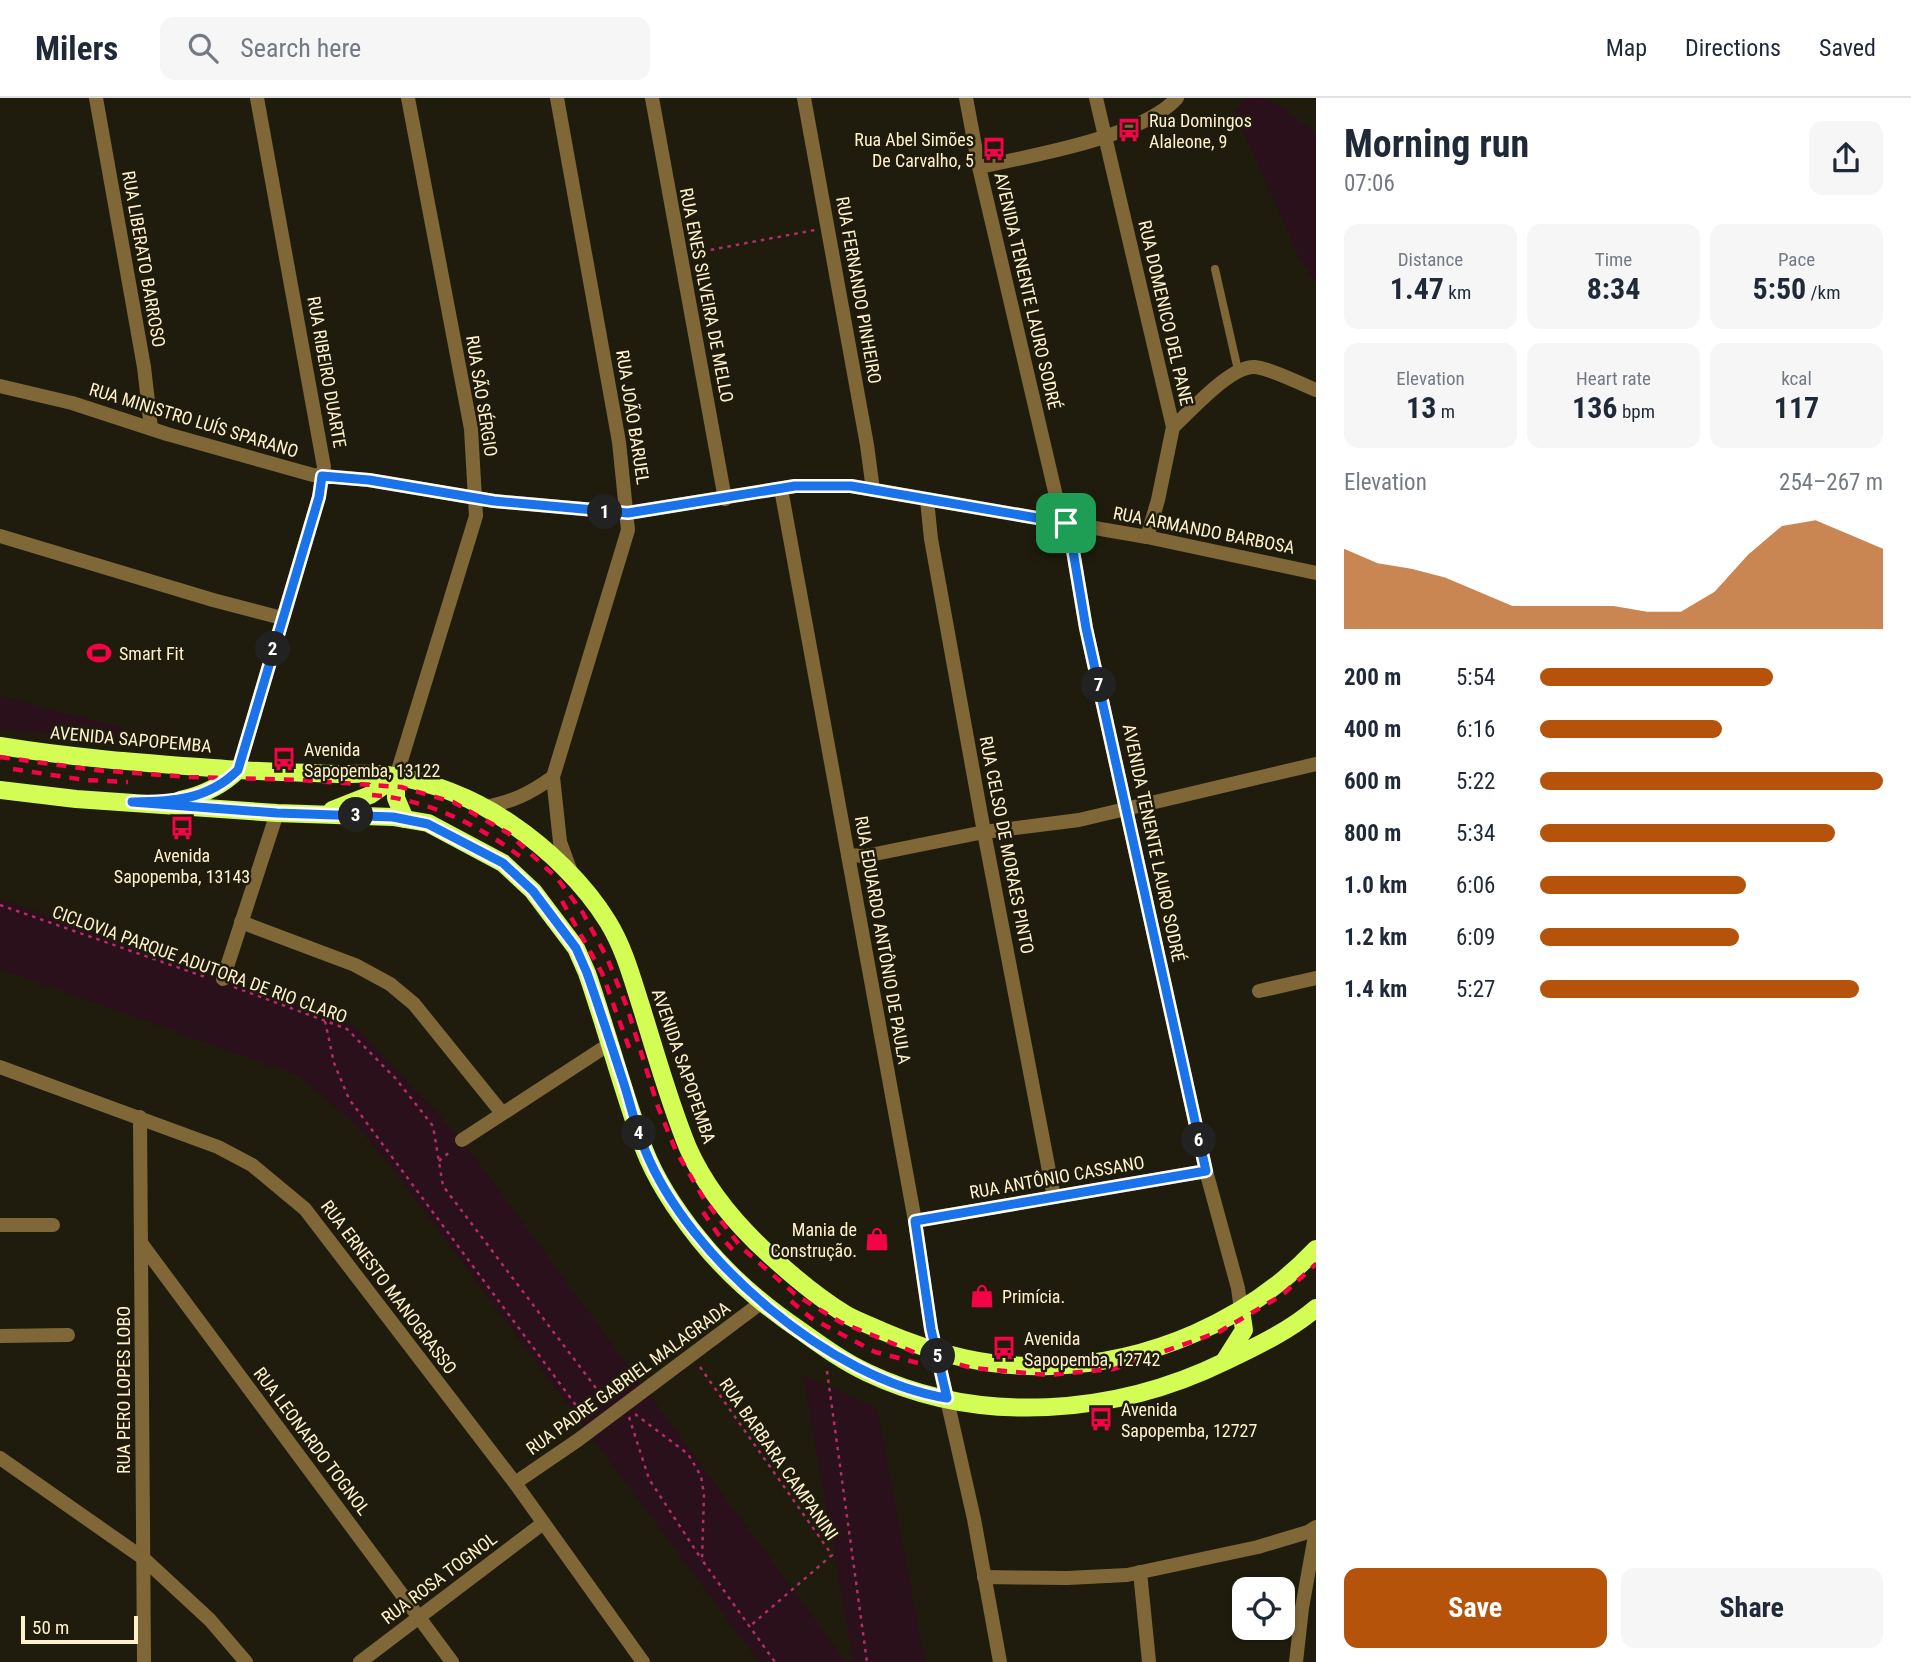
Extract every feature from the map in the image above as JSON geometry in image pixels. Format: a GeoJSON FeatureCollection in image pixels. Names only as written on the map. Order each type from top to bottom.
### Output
{"type":"FeatureCollection","features":[{"type":"Feature","properties":{"kind":"main road","name":"AVENIDA SAPOPEMBA"},"geometry":{"type":"LineString","coordinates":[[0,746],[238,770],[397,776],[422,782],[486,807],[550,853],[607,921],[624,955],[689,1150],[707,1184],[728,1214],[804,1286],[848,1316],[915,1345],[963,1360],[1031,1367],[1074,1366],[1117,1360],[1156,1349],[1241,1310],[1280,1282],[1316,1249]]}},
{"type":"Feature","properties":{"kind":"main road"},"geometry":{"type":"LineString","coordinates":[[0,751],[39,752]]}},
{"type":"Feature","properties":{"kind":"main road"},"geometry":{"type":"LineString","coordinates":[[132,802],[174,802],[195,797],[215,788],[238,770]]}},
{"type":"Feature","properties":{"kind":"main road"},"geometry":{"type":"LineString","coordinates":[[311,813],[351,804],[397,776]]}},
{"type":"Feature","properties":{"kind":"main road"},"geometry":{"type":"LineString","coordinates":[[397,776],[396,798],[405,819]]}},
{"type":"Feature","properties":{"kind":"main road"},"geometry":{"type":"LineString","coordinates":[[0,790],[62,798],[405,819],[428,824],[503,863],[533,891],[576,948],[611,1042],[645,1151],[668,1194],[699,1239],[774,1312],[825,1348],[869,1373],[933,1396],[985,1405],[1037,1408],[1081,1406],[1131,1397],[1196,1376],[1285,1332],[1316,1308]]}},
{"type":"Feature","properties":{"kind":"main road"},"geometry":{"type":"LineString","coordinates":[[1223,1363],[1244,1329],[1241,1310]]}},
{"type":"Feature","properties":{"kind":"street","name":"RUA LIBERATO BARROSO"},"geometry":{"type":"LineString","coordinates":[[96,98],[144,368],[151,428]]}},
{"type":"Feature","properties":{"kind":"street","name":"RUA RIBEIRO DUARTE"},"geometry":{"type":"LineString","coordinates":[[238,770],[319,497],[323,458],[257,98]]}},
{"type":"Feature","properties":{"kind":"street","name":"RUA SÃO SÉRGIO"},"geometry":{"type":"LineString","coordinates":[[397,776],[476,516],[477,498],[471,429],[408,98]]}},
{"type":"Feature","properties":{"kind":"street","name":"RUA JOÃO BARUEL"},"geometry":{"type":"LineString","coordinates":[[557,98],[619,442],[628,513],[628,530],[553,777],[560,842],[573,878]]}},
{"type":"Feature","properties":{"kind":"street","name":"RUA ENES SILVEIRA DE MELLO"},"geometry":{"type":"LineString","coordinates":[[652,98],[724,499]]}},
{"type":"Feature","properties":{"kind":"street","name":"RUA FERNANDO PINHEIRO"},"geometry":{"type":"LineString","coordinates":[[804,98],[873,490]]}},
{"type":"Feature","properties":{"kind":"street","name":"AVENIDA TENENTE LAURO SODRÉ"},"geometry":{"type":"LineString","coordinates":[[966,98],[979,167],[1056,496],[1071,539],[1086,628],[1206,1171],[1238,1288],[1241,1310]]}},
{"type":"Feature","properties":{"kind":"street","name":"RUA DOMENICO DEL PANE"},"geometry":{"type":"LineString","coordinates":[[1096,98],[1173,428],[1163,480],[1147,537]]}},
{"type":"Feature","properties":{"kind":"street"},"geometry":{"type":"LineString","coordinates":[[979,167],[1077,145],[1104,136],[1151,117],[1177,98]]}},
{"type":"Feature","properties":{"kind":"street"},"geometry":{"type":"LineString","coordinates":[[1173,428],[1238,370],[1246,367],[1264,368],[1316,390]]}},
{"type":"Feature","properties":{"kind":"street","name":"RUA MINISTRO LUÍS SPARANO"},"geometry":{"type":"LineString","coordinates":[[0,386],[72,402],[282,467],[322,476],[369,480],[477,498],[628,513]]}},
{"type":"Feature","properties":{"kind":"street","name":"RUA ARMANDO BARBOSA"},"geometry":{"type":"LineString","coordinates":[[628,513],[821,485],[873,490],[1147,537],[1316,573]]}},
{"type":"Feature","properties":{"kind":"street","name":"RUA EDUARDO ANTÔNIO DE PAULA"},"geometry":{"type":"LineString","coordinates":[[781,489],[915,1221],[931,1329],[985,1577],[1000,1662]]}},
{"type":"Feature","properties":{"kind":"street","name":"RUA CELSO DE MORAES PINTO"},"geometry":{"type":"LineString","coordinates":[[928,500],[931,538],[984,832],[1054,1197]]}},
{"type":"Feature","properties":{"kind":"street"},"geometry":{"type":"LineString","coordinates":[[0,536],[282,618]]}},
{"type":"Feature","properties":{"kind":"street"},"geometry":{"type":"LineString","coordinates":[[848,855],[865,856],[984,832],[1079,820],[1316,764]]}},
{"type":"Feature","properties":{"kind":"street"},"geometry":{"type":"LineString","coordinates":[[486,807],[513,802],[553,777]]}},
{"type":"Feature","properties":{"kind":"street"},"geometry":{"type":"LineString","coordinates":[[221,981],[277,813]]}},
{"type":"Feature","properties":{"kind":"street"},"geometry":{"type":"LineString","coordinates":[[241,922],[355,965],[390,984],[414,1003],[502,1113]]}},
{"type":"Feature","properties":{"kind":"street"},"geometry":{"type":"LineString","coordinates":[[1259,991],[1316,978]]}},
{"type":"Feature","properties":{"kind":"street"},"geometry":{"type":"LineString","coordinates":[[462,1140],[611,1042]]}},
{"type":"Feature","properties":{"kind":"street","name":"RUA ERNESTO MANOGRASSO"},"geometry":{"type":"LineString","coordinates":[[0,1067],[218,1147],[241,1159],[279,1186],[305,1209],[515,1483],[643,1662]]}},
{"type":"Feature","properties":{"kind":"street","name":"RUA PERO LOPES LOBO"},"geometry":{"type":"LineString","coordinates":[[140,1117],[144,1662]]}},
{"type":"Feature","properties":{"kind":"street","name":"RUA ANTÔNIO CASSANO"},"geometry":{"type":"LineString","coordinates":[[915,1221],[1206,1171]]}},
{"type":"Feature","properties":{"kind":"street"},"geometry":{"type":"LineString","coordinates":[[0,1224],[53,1225]]}},
{"type":"Feature","properties":{"kind":"street","name":"RUA LEONARDO TOGNOL"},"geometry":{"type":"LineString","coordinates":[[141,1243],[452,1662]]}},
{"type":"Feature","properties":{"kind":"street","name":"RUA PADRE GABRIEL MALAGRADA"},"geometry":{"type":"LineString","coordinates":[[515,1483],[692,1356],[762,1301]]}},
{"type":"Feature","properties":{"kind":"street"},"geometry":{"type":"LineString","coordinates":[[0,1336],[68,1335]]}},
{"type":"Feature","properties":{"kind":"street"},"geometry":{"type":"LineString","coordinates":[[0,1458],[143,1558],[210,1620],[246,1662]]}},
{"type":"Feature","properties":{"kind":"street","name":"RUA ROSA TOGNOL"},"geometry":{"type":"LineString","coordinates":[[360,1662],[542,1524]]}},
{"type":"Feature","properties":{"kind":"street"},"geometry":{"type":"LineString","coordinates":[[985,1577],[1067,1578],[1140,1572],[1258,1547],[1316,1529]]}},
{"type":"Feature","properties":{"kind":"street"},"geometry":{"type":"LineString","coordinates":[[1296,1662],[1316,1529]]}},
{"type":"Feature","properties":{"kind":"street"},"geometry":{"type":"LineString","coordinates":[[1140,1572],[1149,1662]]}},
{"type":"Feature","properties":{"kind":"lane"},"geometry":{"type":"LineString","coordinates":[[1215,269],[1238,370]]}},
{"type":"Feature","properties":{"kind":"path"},"geometry":{"type":"LineString","coordinates":[[680,255],[828,227]]}},
{"type":"Feature","properties":{"kind":"path","name":"CICLOVIA PARQUE ADUTORA DE RIO CLARO"},"geometry":{"type":"LineString","coordinates":[[0,905],[221,981],[347,1029],[396,1079],[433,1126],[443,1186],[599,1392],[617,1392]]}},
{"type":"Feature","properties":{"kind":"path"},"geometry":{"type":"LineString","coordinates":[[326,1021],[334,1063],[349,1099],[580,1412],[599,1399],[612,1398],[622,1407],[632,1421],[649,1479],[702,1560],[775,1662]]}},
{"type":"Feature","properties":{"kind":"path"},"geometry":{"type":"LineString","coordinates":[[825,1348],[867,1662]]}},
{"type":"Feature","properties":{"kind":"path","name":"RUA BARBARA CAMPANINI"},"geometry":{"type":"LineString","coordinates":[[692,1356],[832,1555],[749,1627]]}},
{"type":"Feature","properties":{"kind":"path"},"geometry":{"type":"LineString","coordinates":[[638,1416],[688,1454],[701,1476],[704,1494],[702,1560]]}},
{"type":"Feature","properties":{"kind":"shaded area"},"geometry":{"type":"Polygon","coordinates":[[[1246,98],[1270,100],[1316,132],[1316,284],[1300,259],[1235,113],[1246,98]]]}},
{"type":"Feature","properties":{"kind":"shaded area"},"geometry":{"type":"Polygon","coordinates":[[[0,696],[124,728],[120,742],[0,729],[0,696]]]}},
{"type":"Feature","properties":{"kind":"shaded area"},"geometry":{"type":"Polygon","coordinates":[[[0,899],[241,981],[357,1028],[462,1140],[846,1662],[759,1662],[383,1156],[351,1121],[299,1076],[0,969],[0,899]]]}},
{"type":"Feature","properties":{"kind":"shaded area"},"geometry":{"type":"Polygon","coordinates":[[[803,1375],[877,1408],[925,1662],[847,1662],[853,1659],[803,1375]]]}},
{"type":"Feature","properties":{"kind":"railway"},"geometry":{"type":"LineString","coordinates":[[0,757],[95,770],[401,787],[453,802],[508,833],[557,878],[583,913],[607,958],[627,1007],[658,1107],[676,1151],[704,1199],[741,1247],[796,1295],[840,1322],[916,1353],[972,1368],[1047,1375],[1114,1369],[1219,1332],[1282,1295],[1316,1264]]}},
{"type":"Feature","properties":{"kind":"railway"},"geometry":{"type":"LineString","coordinates":[[13,769],[85,780],[128,782]]}},
{"type":"Feature","properties":{"kind":"railway"},"geometry":{"type":"LineString","coordinates":[[372,795],[412,802],[452,816],[488,835],[522,858]]}},
{"type":"Feature","properties":{"kind":"railway"},"geometry":{"type":"LineString","coordinates":[[562,901],[602,973],[631,1053]]}},
{"type":"Feature","properties":{"kind":"railway"},"geometry":{"type":"LineString","coordinates":[[703,1212],[733,1250]]}},
{"type":"Feature","properties":{"kind":"railway"},"geometry":{"type":"LineString","coordinates":[[791,1301],[811,1318],[875,1352],[922,1364]]}},
{"type":"Feature","properties":{"kind":"place","name":"Rua Domingos Alaleone, 9"},"geometry":{"type":"Point","coordinates":[1129,130]}},
{"type":"Feature","properties":{"kind":"place","name":"Rua Abel Simões De Carvalho, 5"},"geometry":{"type":"Point","coordinates":[994,149]}},
{"type":"Feature","properties":{"kind":"place","name":"Smart Fit"},"geometry":{"type":"Point","coordinates":[99,653]}},
{"type":"Feature","properties":{"kind":"place","name":"Avenida Sapopemba, 13122"},"geometry":{"type":"Point","coordinates":[284,759]}},
{"type":"Feature","properties":{"kind":"place","name":"Avenida Sapopemba, 13143"},"geometry":{"type":"Point","coordinates":[182,828]}},
{"type":"Feature","properties":{"kind":"place","name":"Mania de Construção."},"geometry":{"type":"Point","coordinates":[877,1239]}},
{"type":"Feature","properties":{"kind":"place","name":"Primícia."},"geometry":{"type":"Point","coordinates":[982,1296]}},
{"type":"Feature","properties":{"kind":"place","name":"Avenida Sapopemba, 12742"},"geometry":{"type":"Point","coordinates":[1004,1348]}},
{"type":"Feature","properties":{"kind":"place","name":"Avenida Sapopemba, 12727"},"geometry":{"type":"Point","coordinates":[1101,1419]}},
{"type":"Feature","properties":{"kind":"route"},"geometry":{"type":"LineString","coordinates":[[322,476],[369,480],[494,501],[610,513],[628,513],[724,499],[795,486],[851,486],[1066,523],[1086,628],[1206,1171],[915,1221],[931,1329],[947,1398],[933,1396],[869,1373],[831,1352],[774,1312],[699,1239],[668,1194],[645,1151],[611,1042],[576,948],[533,891],[503,863],[428,824],[393,817],[277,813],[132,802],[174,802],[195,797],[215,788],[238,770],[319,497],[322,476]]}}]}
